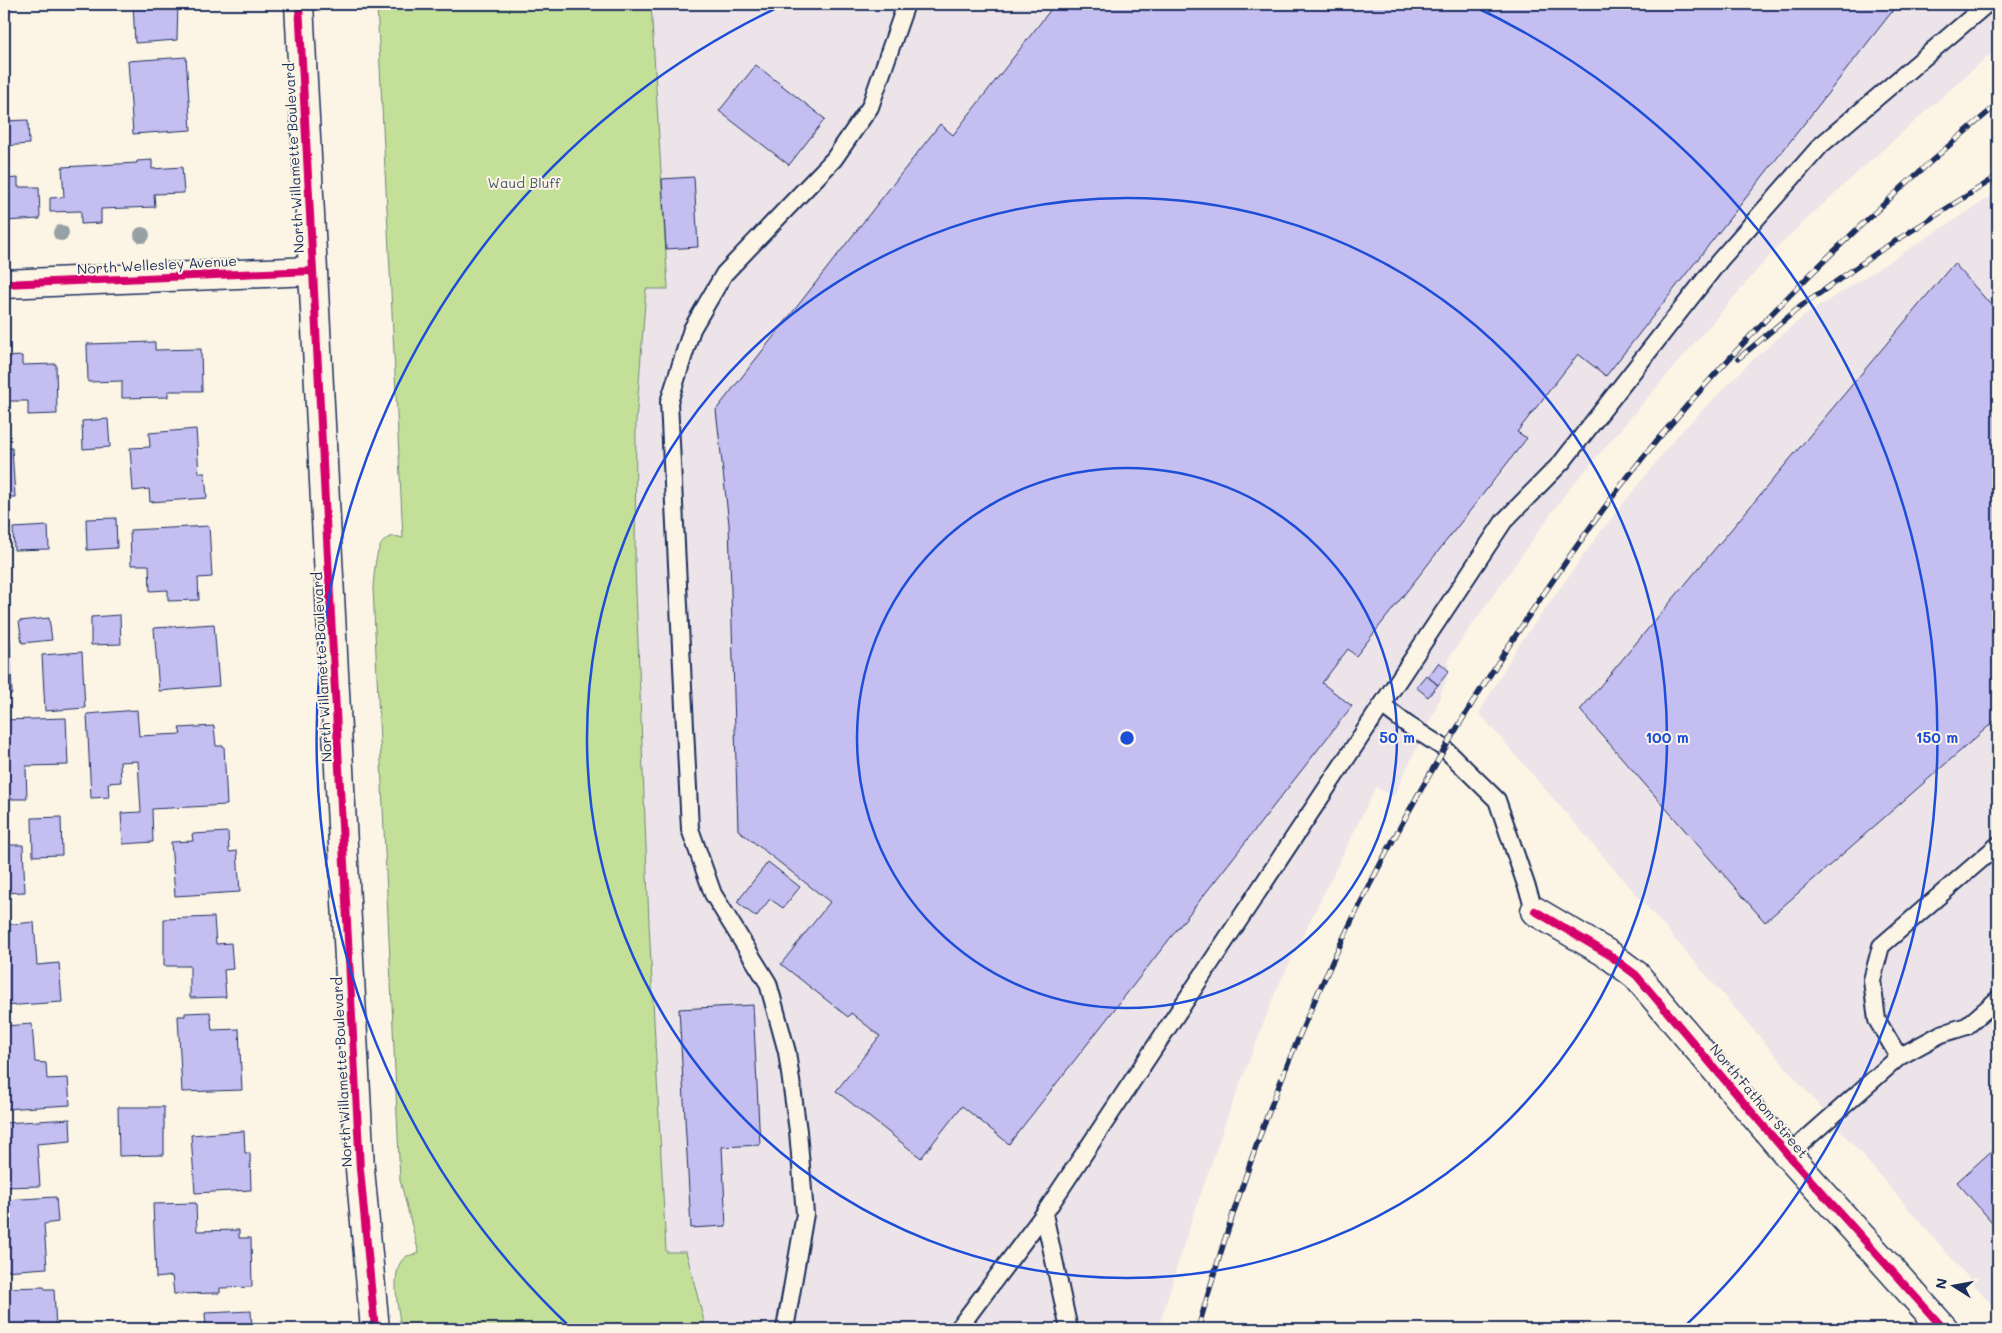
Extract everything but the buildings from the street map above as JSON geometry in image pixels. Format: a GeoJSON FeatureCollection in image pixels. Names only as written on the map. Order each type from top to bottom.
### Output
{"type":"FeatureCollection","features":[{"type":"Feature","properties":{"kind":"main road","name":"North Willamette Boulevard"},"geometry":{"type":"LineString","coordinates":[[299,4],[359,1159],[374,1329]]}},
{"type":"Feature","properties":{"kind":"main road","name":"North Wellesley Avenue"},"geometry":{"type":"LineString","coordinates":[[4,284],[312,271]]}},
{"type":"Feature","properties":{"kind":"main road","name":"North Fathom Street"},"geometry":{"type":"LineString","coordinates":[[1536,911],[1608,954],[1636,975],[1788,1156],[1944,1329]]}},
{"type":"Feature","properties":{"kind":"lane"},"geometry":{"type":"LineString","coordinates":[[784,1329],[805,1214],[798,1131],[787,1052],[768,983],[713,894],[690,829],[669,402],[692,329],[724,274],[834,159],[870,107],[906,4]]}},
{"type":"Feature","properties":{"kind":"lane"},"geometry":{"type":"LineString","coordinates":[[958,1329],[1044,1214],[1504,521],[1562,462],[1720,260],[1821,145],[1987,4]]}},
{"type":"Feature","properties":{"kind":"lane"},"geometry":{"type":"LineString","coordinates":[[1382,705],[1408,725],[1444,748],[1497,800],[1536,911]]}},
{"type":"Feature","properties":{"kind":"lane"},"geometry":{"type":"LineString","coordinates":[[1899,1057],[1877,1020],[1872,980],[1881,946],[1998,846]]}},
{"type":"Feature","properties":{"kind":"lane"},"geometry":{"type":"LineString","coordinates":[[1788,1156],[1899,1057],[1941,1034],[1967,1026],[1998,999]]}},
{"type":"Feature","properties":{"kind":"lane"},"geometry":{"type":"LineString","coordinates":[[1044,1214],[1069,1329]]}},
{"type":"Feature","properties":{"kind":"shaded area"},"geometry":{"type":"Polygon","coordinates":[[[651,4],[1998,4],[1998,47],[1777,247],[1565,494],[1448,659],[1449,671],[1436,708],[1393,797],[1376,787],[1276,991],[1227,1118],[1186,1237],[1158,1329],[706,1329],[686,1252],[666,1253],[649,924],[635,566],[636,422],[646,288],[668,289],[651,4]]]}},
{"type":"Feature","properties":{"kind":"shaded area"},"geometry":{"type":"Polygon","coordinates":[[[1998,192],[1998,1312],[1479,713],[1516,649],[1602,530],[1677,436],[1748,364],[1804,316],[1998,192]]]}},
{"type":"Feature","properties":{"kind":"green space","name":"Waud Bluff"},"geometry":{"type":"Polygon","coordinates":[[[377,4],[651,4],[668,289],[646,289],[636,422],[635,566],[649,924],[666,1252],[686,1252],[706,1329],[401,1329],[396,1290],[398,1269],[401,1261],[407,1256],[419,1253],[400,1180],[373,588],[376,561],[381,544],[393,536],[403,538],[377,4]]]}},
{"type":"Feature","properties":{"kind":"railway"},"geometry":{"type":"LineString","coordinates":[[1198,1329],[1228,1229],[1253,1155],[1289,1061],[1318,994],[1382,861],[1455,732],[1494,669],[1609,501],[1641,459],[1697,394],[1820,264],[1907,182],[1998,104]]}},
{"type":"Feature","properties":{"kind":"railway"},"geometry":{"type":"LineString","coordinates":[[1739,358],[1800,307],[1878,252],[1998,176]]}},
{"type":"Feature","properties":{"kind":"cycle path"},"geometry":{"type":"LineString","coordinates":[[299,4],[360,1169],[375,1329]]}},
{"type":"Feature","properties":{"kind":"cycle path"},"geometry":{"type":"LineString","coordinates":[[4,284],[312,271]]}},
{"type":"Feature","properties":{"kind":"cycle path"},"geometry":{"type":"LineString","coordinates":[[1535,911],[1608,954],[1636,975],[1788,1155],[1944,1329]]}}]}
